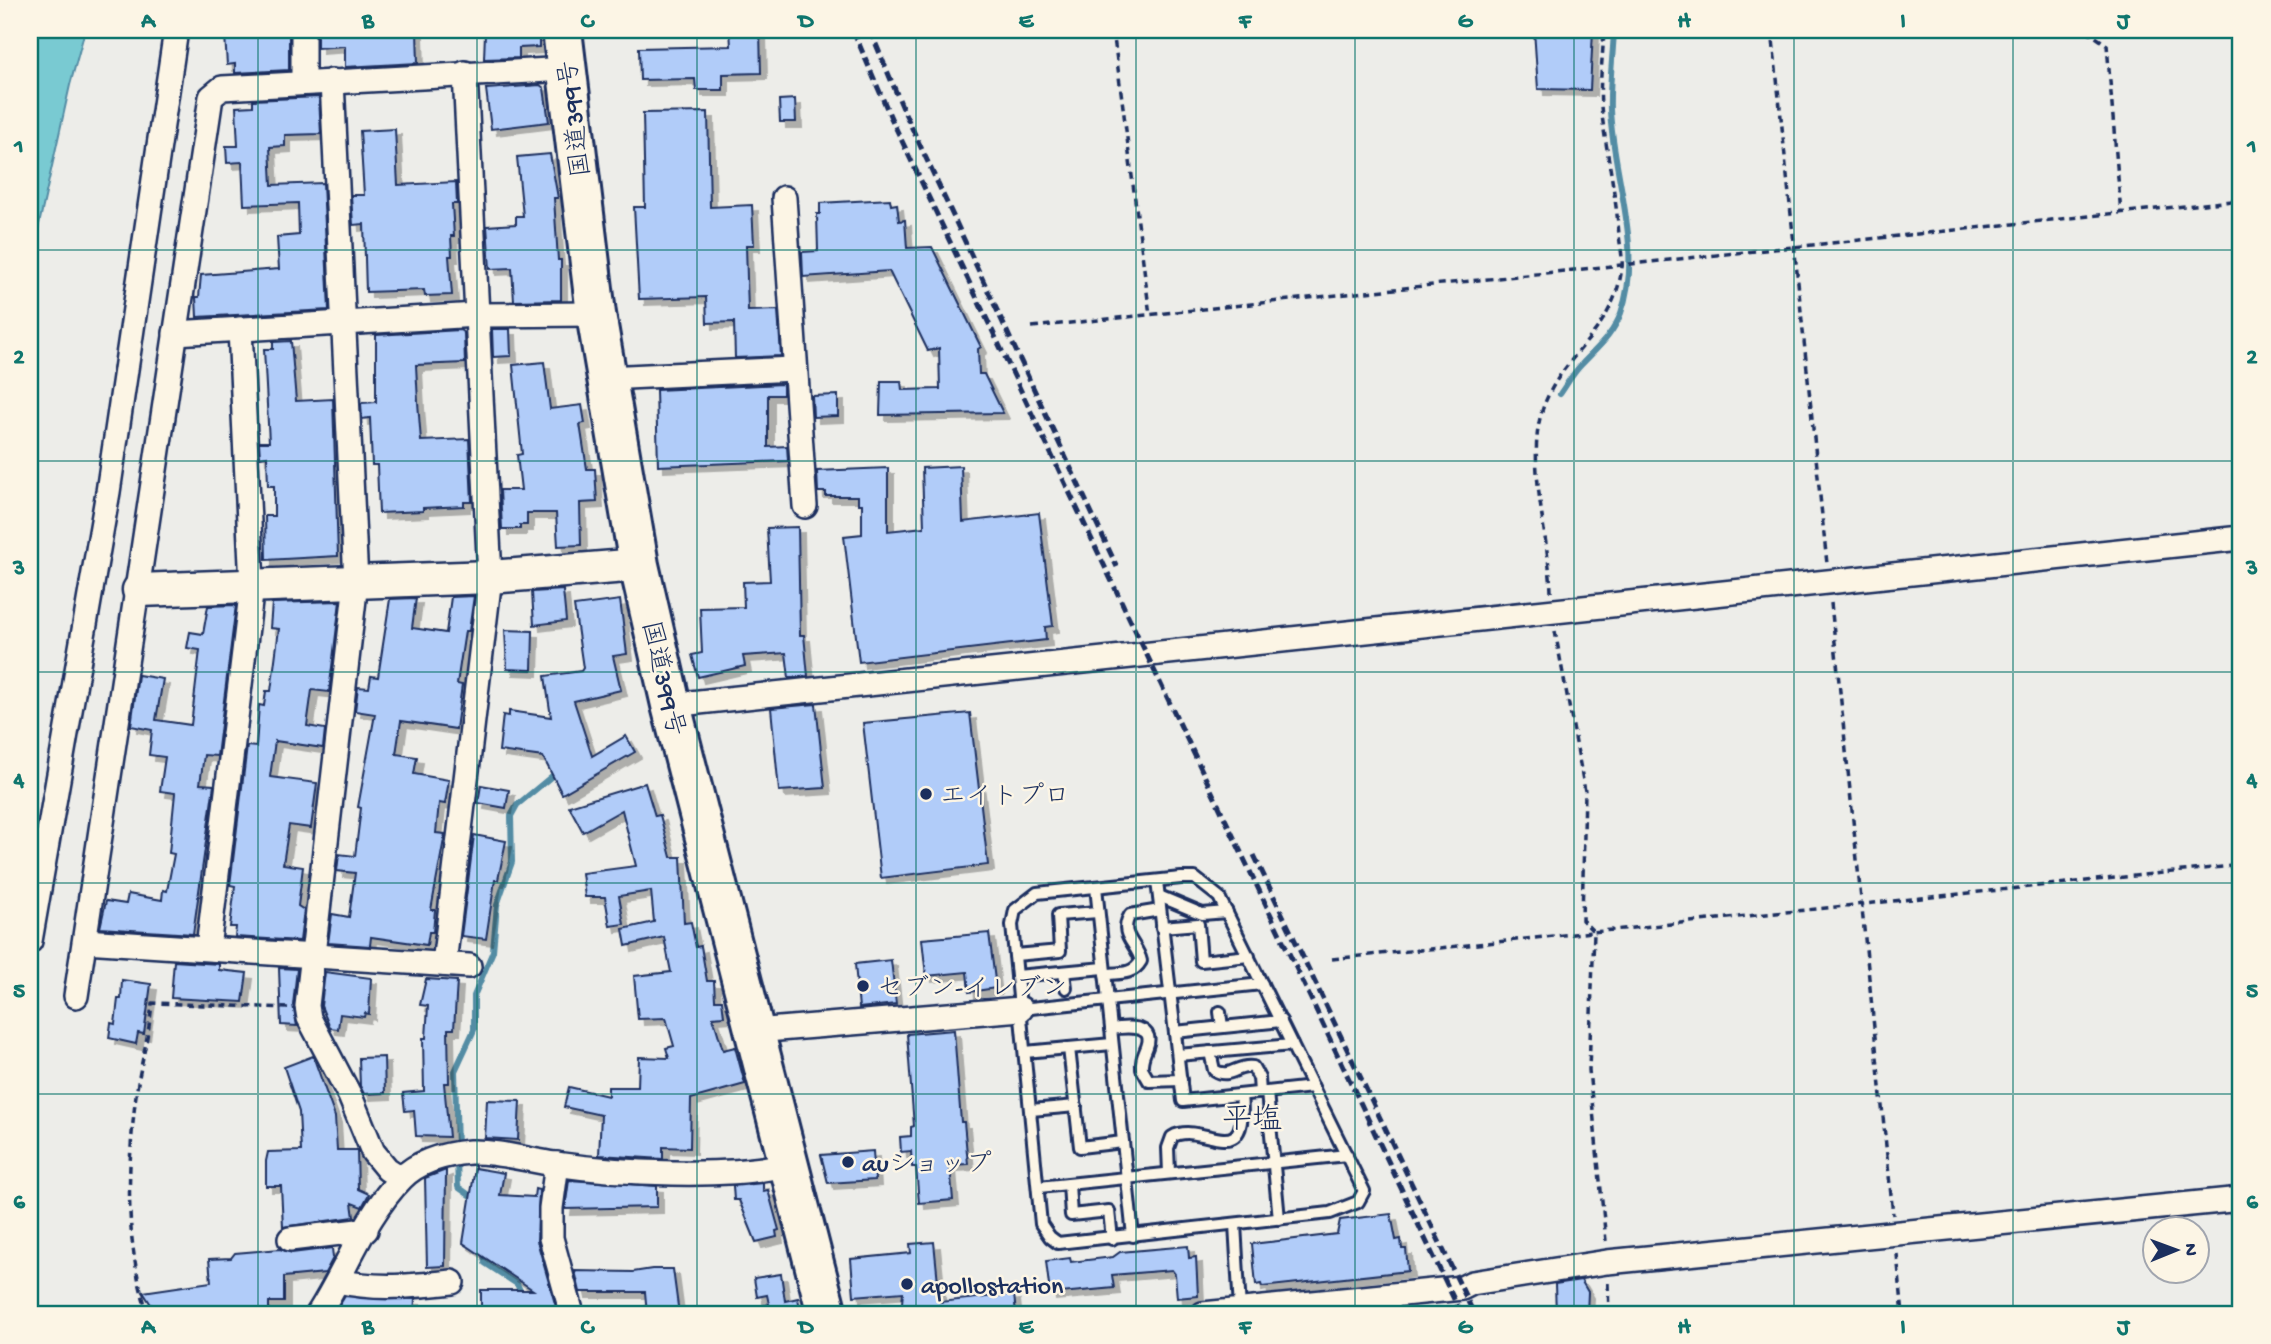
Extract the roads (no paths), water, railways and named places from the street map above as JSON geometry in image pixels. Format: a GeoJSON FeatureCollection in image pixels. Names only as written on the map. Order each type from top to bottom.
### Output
{"type":"FeatureCollection","features":[{"type":"Feature","properties":{"kind":"highway","name":"国道399号"},"geometry":{"type":"LineString","coordinates":[[562,30],[596,314],[639,565],[671,705],[827,1314]]}},
{"type":"Feature","properties":{"kind":"street"},"geometry":{"type":"LineString","coordinates":[[30,941],[107,492],[176,30]]}},
{"type":"Feature","properties":{"kind":"street"},"geometry":{"type":"LineString","coordinates":[[303,30],[303,83]]}},
{"type":"Feature","properties":{"kind":"street"},"geometry":{"type":"LineString","coordinates":[[76,996],[211,97],[222,88],[567,69]]}},
{"type":"Feature","properties":{"kind":"street"},"geometry":{"type":"LineString","coordinates":[[444,964],[490,577],[465,73]]}},
{"type":"Feature","properties":{"kind":"street"},"geometry":{"type":"LineString","coordinates":[[332,81],[356,582],[312,955],[308,1010],[373,1152],[387,1169],[401,1178]]}},
{"type":"Feature","properties":{"kind":"street"},"geometry":{"type":"LineString","coordinates":[[784,198],[793,369],[805,506]]}},
{"type":"Feature","properties":{"kind":"street"},"geometry":{"type":"LineString","coordinates":[[175,333],[477,315],[596,314]]}},
{"type":"Feature","properties":{"kind":"street"},"geometry":{"type":"LineString","coordinates":[[208,948],[252,586],[240,329]]}},
{"type":"Feature","properties":{"kind":"street"},"geometry":{"type":"LineString","coordinates":[[606,377],[793,369]]}},
{"type":"Feature","properties":{"kind":"street"},"geometry":{"type":"LineString","coordinates":[[671,705],[2241,538]]}},
{"type":"Feature","properties":{"kind":"street"},"geometry":{"type":"LineString","coordinates":[[139,590],[490,577],[639,565]]}},
{"type":"Feature","properties":{"kind":"street"},"geometry":{"type":"LineString","coordinates":[[85,941],[469,966]]}},
{"type":"Feature","properties":{"kind":"street"},"geometry":{"type":"LineString","coordinates":[[754,1031],[1021,1009]]}},
{"type":"Feature","properties":{"kind":"street"},"geometry":{"type":"LineString","coordinates":[[318,1314],[366,1230],[401,1178],[419,1164],[468,1152],[557,1164],[660,1171],[756,1170],[788,1164]]}},
{"type":"Feature","properties":{"kind":"street"},"geometry":{"type":"LineString","coordinates":[[557,1164],[551,1208],[551,1238],[572,1314]]}},
{"type":"Feature","properties":{"kind":"street"},"geometry":{"type":"LineString","coordinates":[[1205,1314],[1462,1289],[1472,1283],[1607,1262],[2241,1199]]}},
{"type":"Feature","properties":{"kind":"street"},"geometry":{"type":"LineString","coordinates":[[290,1239],[366,1230]]}},
{"type":"Feature","properties":{"kind":"street"},"geometry":{"type":"LineString","coordinates":[[339,1281],[352,1284],[422,1285],[452,1282]]}},
{"type":"Feature","properties":{"kind":"lane"},"geometry":{"type":"LineString","coordinates":[[1195,878],[1219,897],[1364,1191],[1358,1202],[1330,1213],[1112,1239],[1068,1244],[1050,1237],[1041,1224],[1012,925],[1015,910],[1037,893],[1096,887],[1195,878]]}},
{"type":"Feature","properties":{"kind":"lane"},"geometry":{"type":"LineString","coordinates":[[1157,881],[1183,1101],[1313,1087]]}},
{"type":"Feature","properties":{"kind":"lane"},"geometry":{"type":"LineString","coordinates":[[1096,887],[1133,1236]]}},
{"type":"Feature","properties":{"kind":"lane"},"geometry":{"type":"LineString","coordinates":[[1158,896],[1202,914],[1227,912]]}},
{"type":"Feature","properties":{"kind":"lane"},"geometry":{"type":"LineString","coordinates":[[1017,976],[1064,972],[1127,973],[1141,961],[1139,952],[1127,938],[1125,923],[1130,915],[1160,909]]}},
{"type":"Feature","properties":{"kind":"lane"},"geometry":{"type":"LineString","coordinates":[[1016,955],[1060,951],[1058,915],[1098,912]]}},
{"type":"Feature","properties":{"kind":"lane"},"geometry":{"type":"LineString","coordinates":[[1162,927],[1198,924],[1202,961],[1249,957]]}},
{"type":"Feature","properties":{"kind":"lane"},"geometry":{"type":"LineString","coordinates":[[1064,972],[1066,988]]}},
{"type":"Feature","properties":{"kind":"lane"},"geometry":{"type":"LineString","coordinates":[[1021,1009],[1262,984]]}},
{"type":"Feature","properties":{"kind":"lane"},"geometry":{"type":"LineString","coordinates":[[1220,1012],[1222,1027]]}},
{"type":"Feature","properties":{"kind":"lane"},"geometry":{"type":"LineString","coordinates":[[1175,1032],[1281,1021]]}},
{"type":"Feature","properties":{"kind":"lane"},"geometry":{"type":"LineString","coordinates":[[1111,1029],[1137,1027],[1144,1031],[1148,1040],[1142,1069],[1149,1081],[1181,1080]]}},
{"type":"Feature","properties":{"kind":"lane"},"geometry":{"type":"LineString","coordinates":[[1025,1052],[1112,1044]]}},
{"type":"Feature","properties":{"kind":"lane"},"geometry":{"type":"LineString","coordinates":[[1178,1055],[1292,1045]]}},
{"type":"Feature","properties":{"kind":"lane"},"geometry":{"type":"LineString","coordinates":[[1069,1048],[1080,1147],[1123,1142]]}},
{"type":"Feature","properties":{"kind":"lane"},"geometry":{"type":"LineString","coordinates":[[1210,1052],[1214,1070],[1219,1073],[1228,1075],[1241,1066],[1252,1067],[1259,1078],[1264,1092],[1279,1219]]}},
{"type":"Feature","properties":{"kind":"lane"},"geometry":{"type":"LineString","coordinates":[[1170,1173],[1168,1148],[1172,1137],[1193,1131],[1217,1141],[1231,1138],[1242,1125],[1241,1095]]}},
{"type":"Feature","properties":{"kind":"lane"},"geometry":{"type":"LineString","coordinates":[[1031,1110],[1076,1107]]}},
{"type":"Feature","properties":{"kind":"lane"},"geometry":{"type":"LineString","coordinates":[[1039,1186],[1347,1155]]}},
{"type":"Feature","properties":{"kind":"lane"},"geometry":{"type":"LineString","coordinates":[[1069,1184],[1072,1215],[1109,1210],[1112,1239]]}},
{"type":"Feature","properties":{"kind":"lane"},"geometry":{"type":"LineString","coordinates":[[1235,1224],[1240,1310]]}},
{"type":"Feature","properties":{"kind":"water"},"geometry":{"type":"Polygon","coordinates":[[[30,30],[85,30],[30,265],[30,30]]]}},
{"type":"Feature","properties":{"kind":"waterway"},"geometry":{"type":"LineString","coordinates":[[1560,394],[1576,371],[1614,328],[1627,288],[1628,238],[1610,110],[1614,30]]}},
{"type":"Feature","properties":{"kind":"waterway"},"geometry":{"type":"LineString","coordinates":[[457,1149],[455,1071],[474,1030],[474,996],[493,951],[497,905],[512,862],[511,816],[517,805],[558,771]]}},
{"type":"Feature","properties":{"kind":"waterway"},"geometry":{"type":"LineString","coordinates":[[457,1160],[458,1187],[475,1199]]}},
{"type":"Feature","properties":{"kind":"waterway"},"geometry":{"type":"LineString","coordinates":[[483,1250],[485,1263],[517,1284],[523,1297]]}},
{"type":"Feature","properties":{"kind":"railway"},"geometry":{"type":"LineString","coordinates":[[853,30],[891,118],[1461,1314]]}},
{"type":"Feature","properties":{"kind":"railway"},"geometry":{"type":"LineString","coordinates":[[870,30],[904,111],[1117,567]]}},
{"type":"Feature","properties":{"kind":"railway"},"geometry":{"type":"LineString","coordinates":[[1254,855],[1474,1314]]}},
{"type":"Feature","properties":{"kind":"place","name":"エイトプロ"},"geometry":{"type":"Point","coordinates":[926,794]}},
{"type":"Feature","properties":{"kind":"place","name":"セブン-イレブン"},"geometry":{"type":"Point","coordinates":[863,986]}},
{"type":"Feature","properties":{"kind":"place","name":"auショップ"},"geometry":{"type":"Point","coordinates":[848,1162]}},
{"type":"Feature","properties":{"kind":"place","name":"apollostation"},"geometry":{"type":"Point","coordinates":[907,1284]}},
{"type":"Feature","properties":{"kind":"district","name":"平塩"},"geometry":{"type":"Point","coordinates":[1252,1118]}}]}
